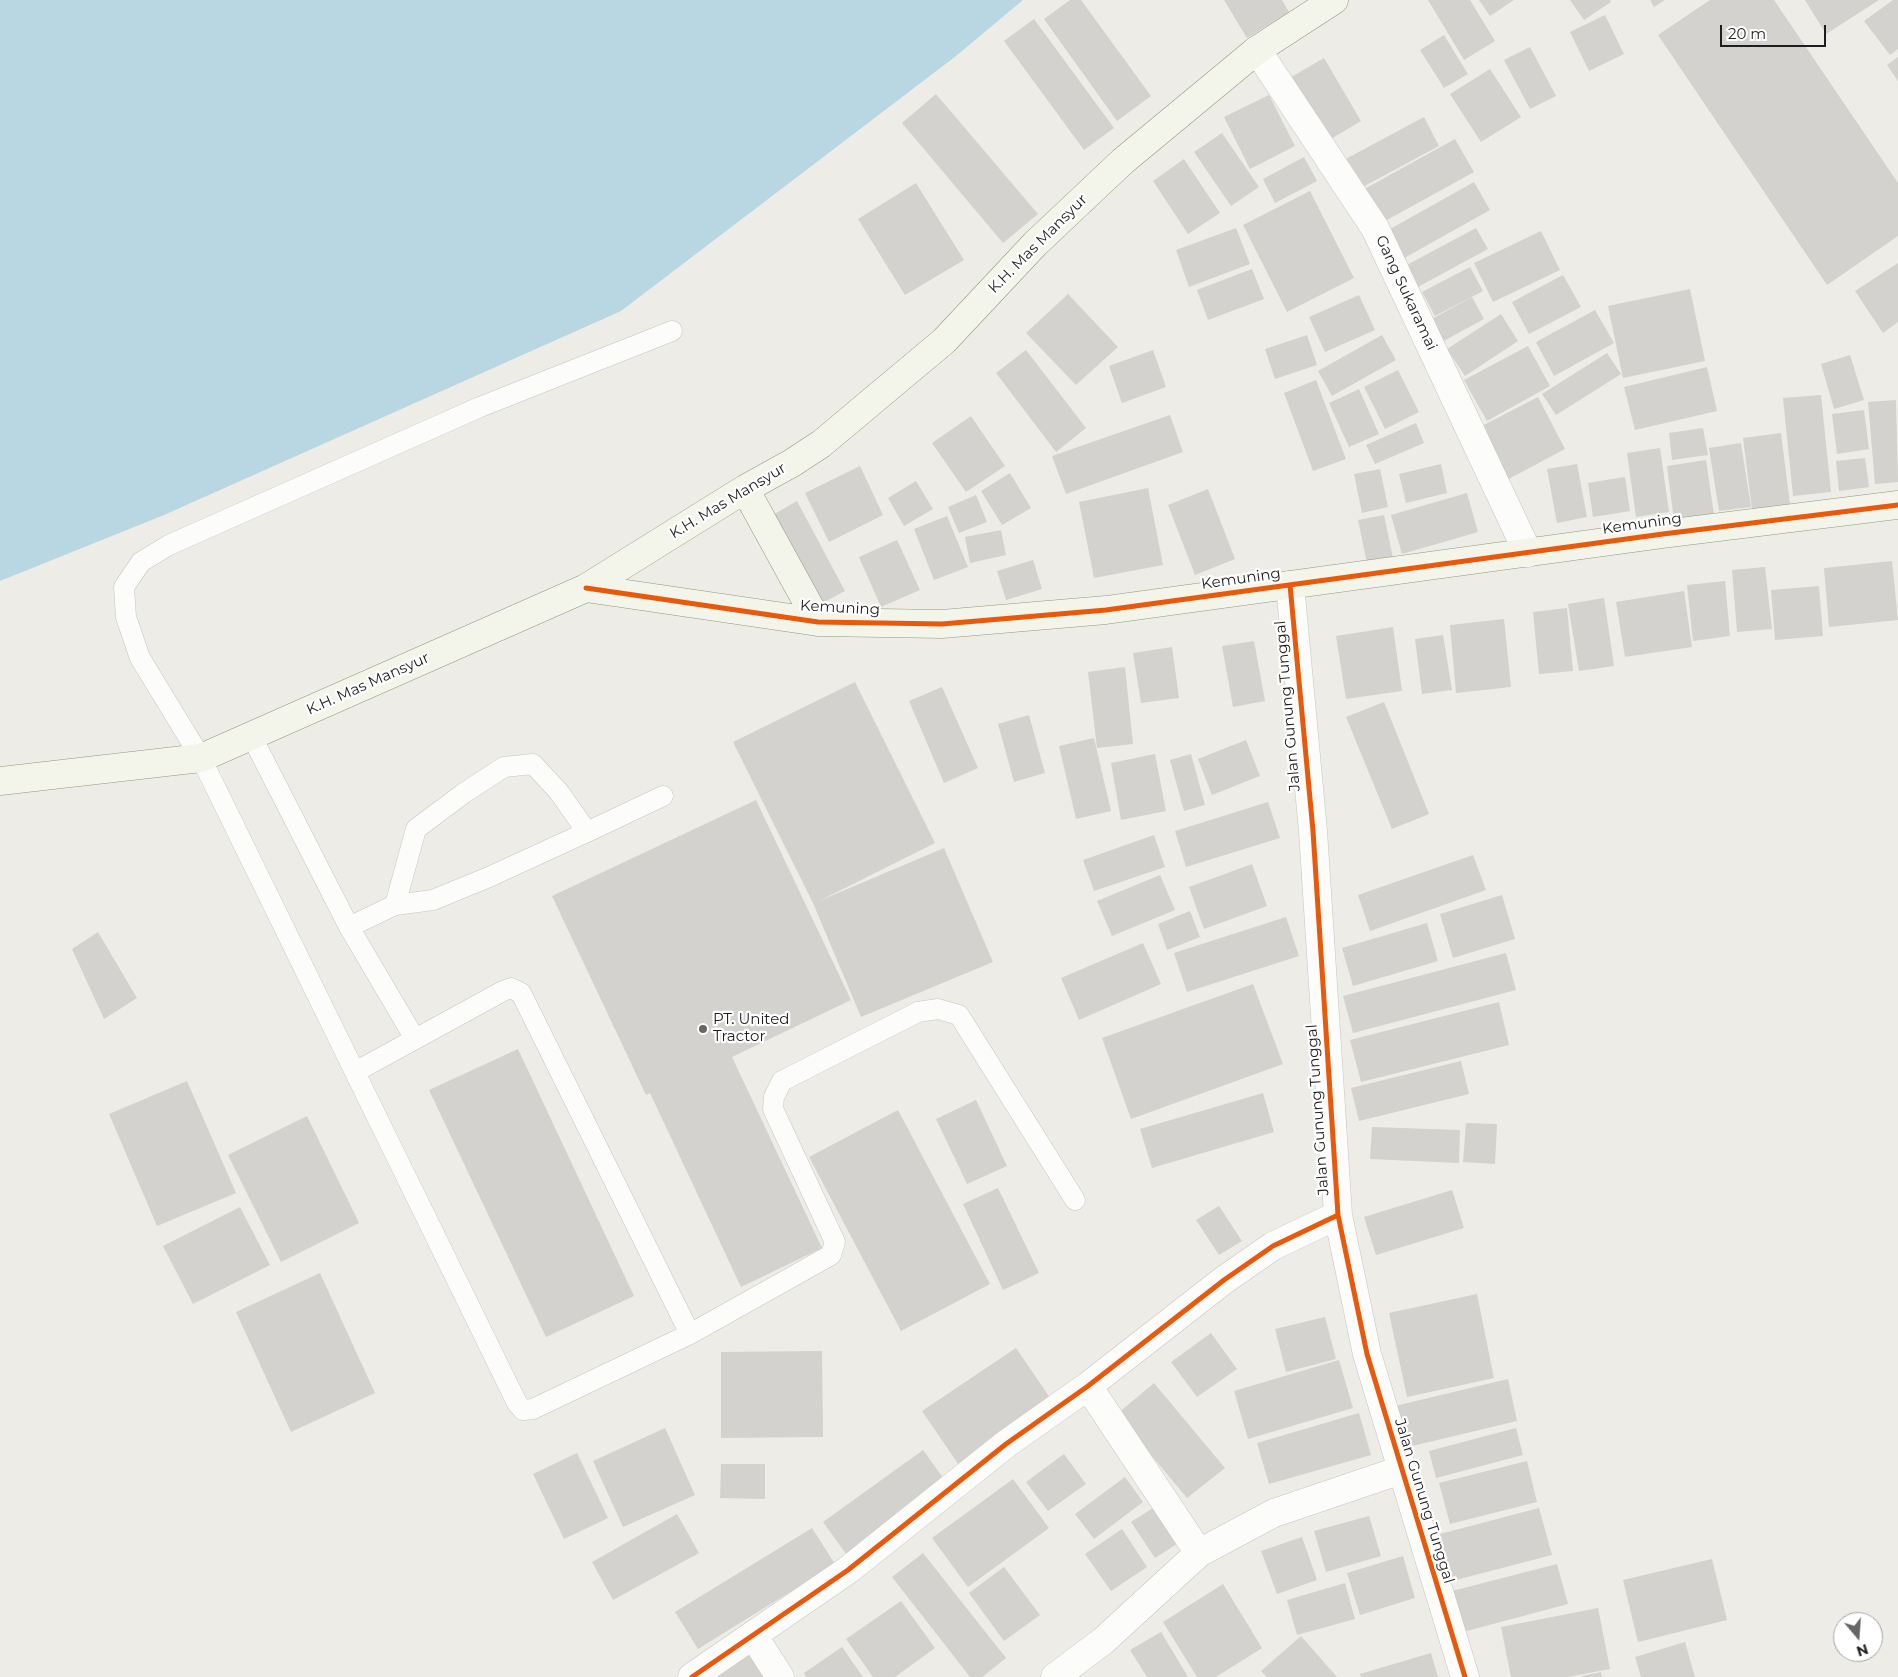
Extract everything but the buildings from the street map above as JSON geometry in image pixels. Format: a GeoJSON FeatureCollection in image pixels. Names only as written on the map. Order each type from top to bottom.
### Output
{"type":"FeatureCollection","features":[{"type":"Feature","properties":{"kind":"main road","name":"K.H. Mas Mansyur"},"geometry":{"type":"LineString","coordinates":[[0,781],[200,758],[586,588],[821,444],[944,341],[1035,244],[1123,161],[1257,50],[1334,0]]}},
{"type":"Feature","properties":{"kind":"main road"},"geometry":{"type":"LineString","coordinates":[[745,489],[818,622]]}},
{"type":"Feature","properties":{"kind":"main road","name":"Kemuning"},"geometry":{"type":"LineString","coordinates":[[586,588],[818,622],[942,624],[1106,610],[1528,552],[1898,505]]}},
{"type":"Feature","properties":{"kind":"street","name":"Gang Sukaramai"},"geometry":{"type":"LineString","coordinates":[[1257,50],[1375,228],[1528,552]]}},
{"type":"Feature","properties":{"kind":"street","name":"Jalan Gunung Tunggal"},"geometry":{"type":"LineString","coordinates":[[1290,585],[1313,831],[1338,1215],[1367,1354],[1465,1677]]}},
{"type":"Feature","properties":{"kind":"street"},"geometry":{"type":"LineString","coordinates":[[692,1677],[848,1570],[1006,1444],[1088,1386],[1224,1280],[1264,1252],[1338,1215]]}},
{"type":"Feature","properties":{"kind":"street"},"geometry":{"type":"LineString","coordinates":[[1088,1386],[1199,1554]]}},
{"type":"Feature","properties":{"kind":"street"},"geometry":{"type":"LineString","coordinates":[[1055,1677],[1103,1641],[1199,1554],[1274,1513],[1401,1470]]}},
{"type":"Feature","properties":{"kind":"street"},"geometry":{"type":"LineString","coordinates":[[753,1634],[780,1677]]}},
{"type":"Feature","properties":{"kind":"lane"},"geometry":{"type":"LineString","coordinates":[[672,331],[480,407],[169,545],[141,562],[124,587],[126,617],[140,658],[200,758],[513,1394],[523,1410],[533,1409],[690,1334],[831,1255],[835,1242],[773,1109],[774,1096],[782,1081],[918,1012],[938,1009],[959,1015],[1075,1200]]}},
{"type":"Feature","properties":{"kind":"lane"},"geometry":{"type":"LineString","coordinates":[[251,735],[349,927],[416,1038]]}},
{"type":"Feature","properties":{"kind":"lane"},"geometry":{"type":"LineString","coordinates":[[395,905],[416,830],[464,793],[504,767],[534,764],[559,792],[586,832]]}},
{"type":"Feature","properties":{"kind":"lane"},"geometry":{"type":"LineString","coordinates":[[349,927],[395,905],[433,900],[488,877],[663,796]]}},
{"type":"Feature","properties":{"kind":"lane"},"geometry":{"type":"LineString","coordinates":[[354,1072],[503,991],[511,988],[521,992],[690,1334]]}},
{"type":"Feature","properties":{"kind":"water"},"geometry":{"type":"Polygon","coordinates":[[[0,0],[1023,0],[956,56],[621,311],[164,515],[0,581],[0,0]]]}},
{"type":"Feature","properties":{"kind":"cycle path"},"geometry":{"type":"LineString","coordinates":[[586,588],[818,622],[942,624],[1106,610],[1663,534],[1898,505]]}},
{"type":"Feature","properties":{"kind":"cycle path"},"geometry":{"type":"LineString","coordinates":[[1290,585],[1313,831],[1338,1215],[1367,1354],[1465,1677]]}},
{"type":"Feature","properties":{"kind":"cycle path"},"geometry":{"type":"LineString","coordinates":[[692,1677],[848,1570],[1006,1444],[1088,1386],[1224,1280],[1273,1246],[1338,1215]]}},
{"type":"Feature","properties":{"kind":"place","name":"PT. United Tractor"},"geometry":{"type":"Point","coordinates":[703,1029]}}]}
